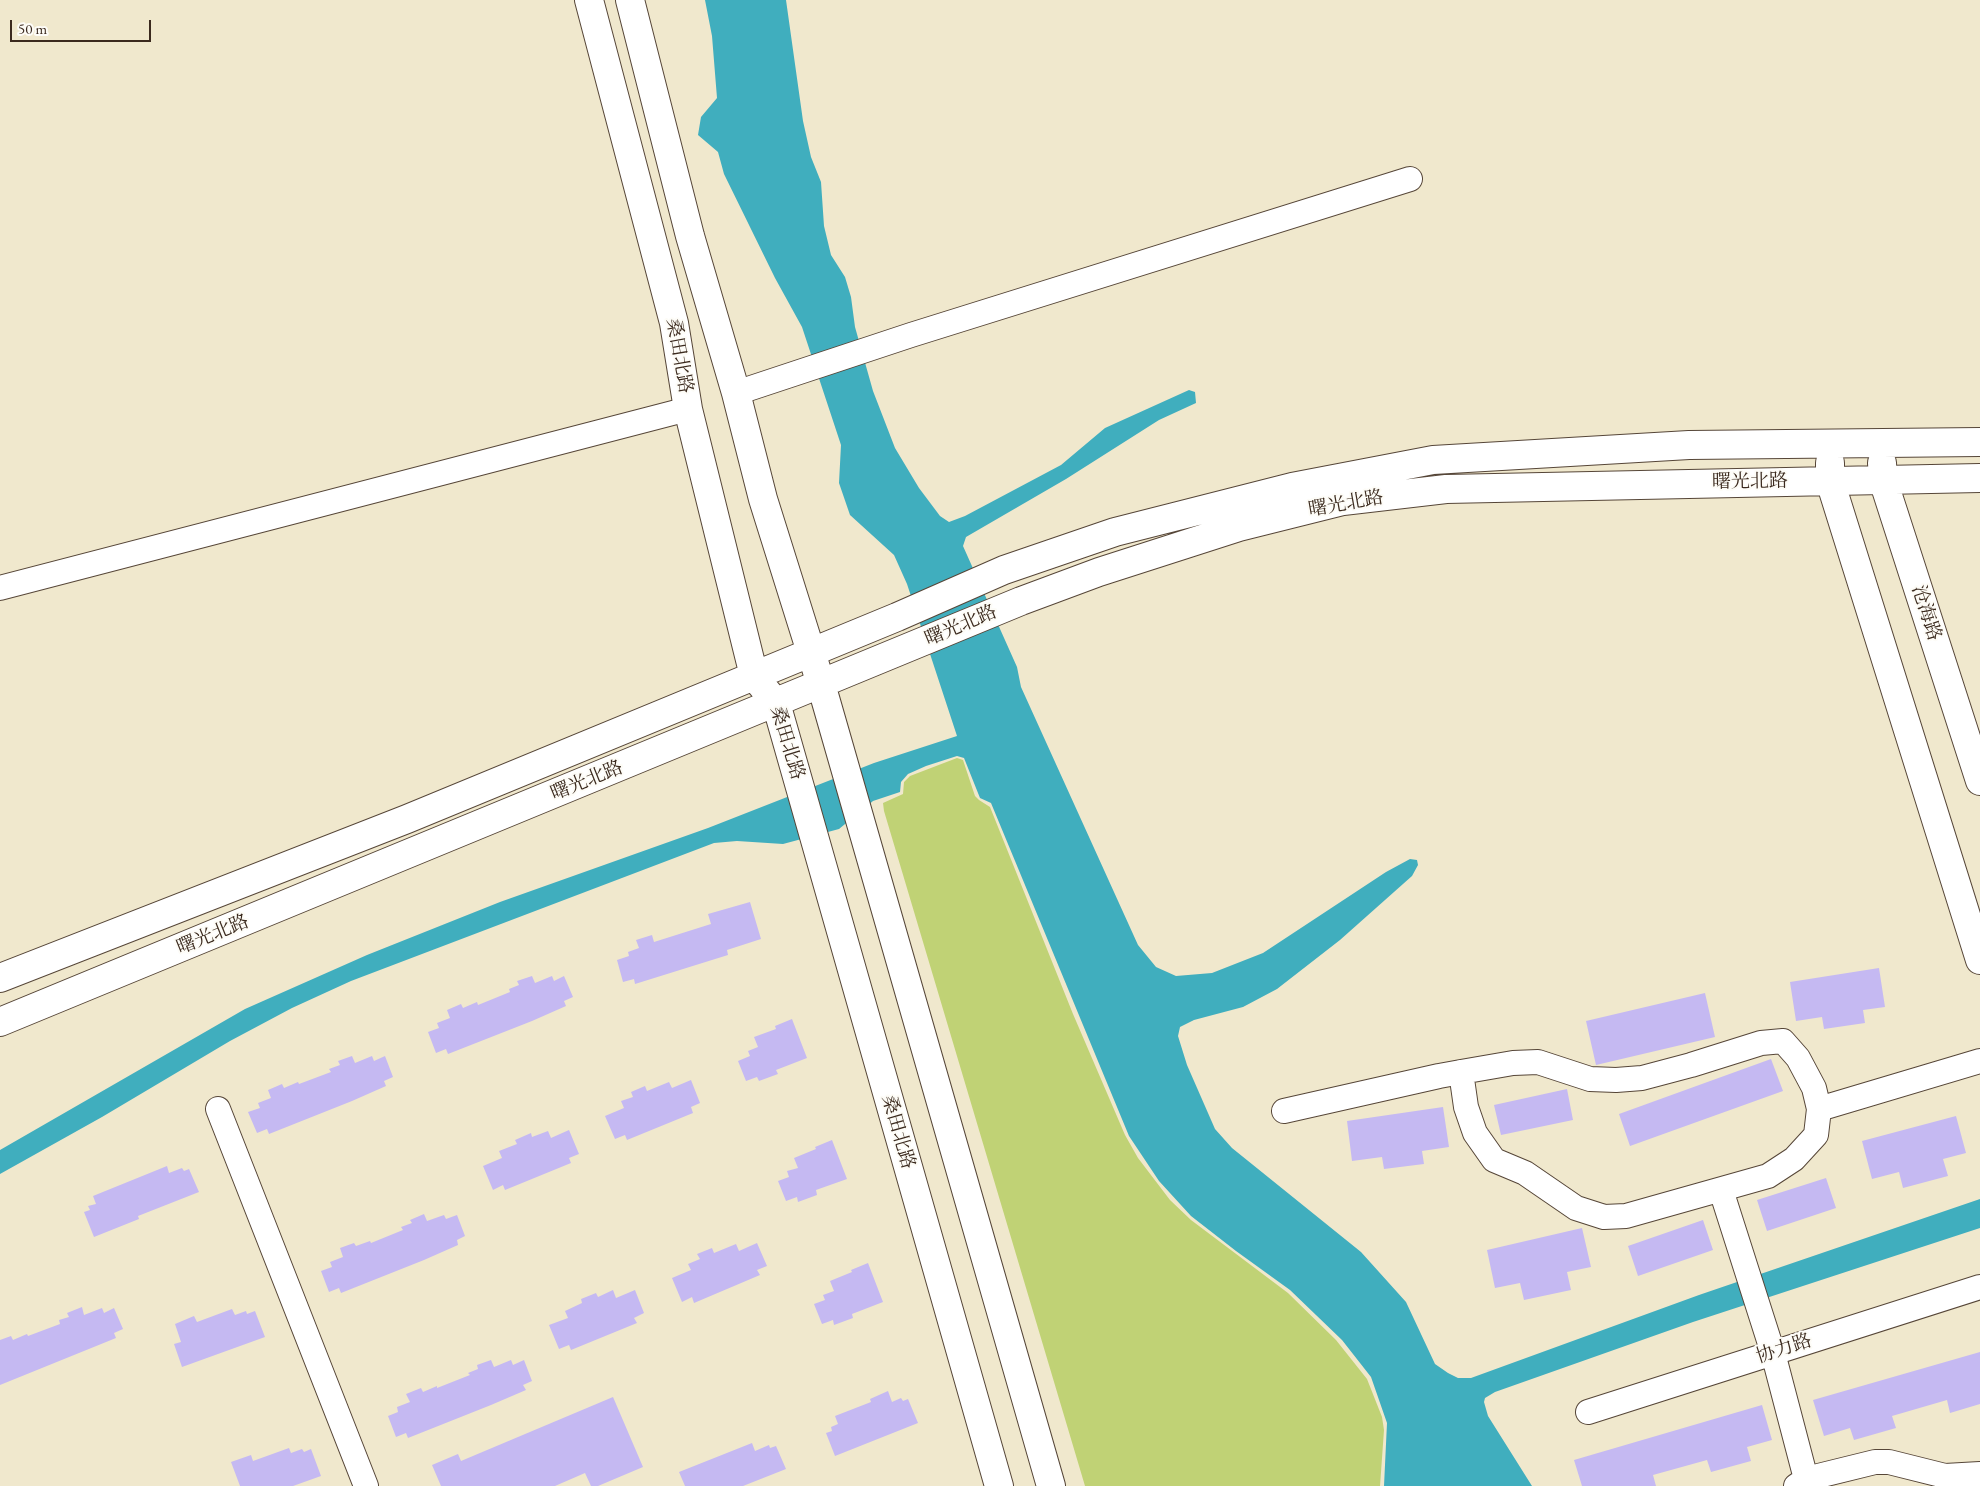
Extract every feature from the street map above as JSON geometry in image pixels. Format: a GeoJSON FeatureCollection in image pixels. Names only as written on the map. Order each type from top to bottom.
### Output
{"type":"FeatureCollection","features":[{"type":"Feature","properties":{"kind":"main road","name":"桑田北路"},"geometry":{"type":"LineString","coordinates":[[589,0],[674,323],[688,409],[754,676],[776,703],[999,1486]]}},
{"type":"Feature","properties":{"kind":"main road"},"geometry":{"type":"LineString","coordinates":[[630,0],[690,236],[736,393],[763,499],[821,684],[1051,1486]]}},
{"type":"Feature","properties":{"kind":"main road","name":"曙光北路"},"geometry":{"type":"LineString","coordinates":[[0,978],[407,819],[897,617],[1004,570],[1115,532],[1292,487],[1432,460],[1689,445],[1980,442]]}},
{"type":"Feature","properties":{"kind":"main road","name":"沧海路"},"geometry":{"type":"LineString","coordinates":[[1882,443],[1883,480],[1980,781]]}},
{"type":"Feature","properties":{"kind":"main road"},"geometry":{"type":"LineString","coordinates":[[1829,444],[1830,481],[1980,960]]}},
{"type":"Feature","properties":{"kind":"main road","name":"曙光北路"},"geometry":{"type":"LineString","coordinates":[[0,1022],[1022,601],[1099,572],[1239,526],[1343,502],[1446,489],[1980,478]]}},
{"type":"Feature","properties":{"kind":"street"},"geometry":{"type":"LineString","coordinates":[[736,393],[911,335],[1410,179]]}},
{"type":"Feature","properties":{"kind":"street"},"geometry":{"type":"LineString","coordinates":[[0,588],[688,409]]}},
{"type":"Feature","properties":{"kind":"street"},"geometry":{"type":"LineString","coordinates":[[1284,1111],[1461,1072],[1513,1063],[1538,1062],[1590,1079],[1642,1078],[1761,1043],[1783,1041],[1798,1058],[1814,1088],[1819,1109],[1816,1135],[1794,1159],[1768,1176],[1626,1216],[1604,1217],[1576,1208],[1525,1173],[1494,1160],[1475,1132],[1466,1107],[1461,1072]]}},
{"type":"Feature","properties":{"kind":"street"},"geometry":{"type":"LineString","coordinates":[[1819,1109],[1980,1061]]}},
{"type":"Feature","properties":{"kind":"street"},"geometry":{"type":"LineString","coordinates":[[218,1109],[366,1486]]}},
{"type":"Feature","properties":{"kind":"street"},"geometry":{"type":"LineString","coordinates":[[1721,1190],[1773,1353],[1801,1483],[1875,1462],[1889,1462],[1947,1481],[1980,1474]]}},
{"type":"Feature","properties":{"kind":"street","name":"协力路"},"geometry":{"type":"LineString","coordinates":[[1588,1412],[1980,1286]]}},
{"type":"Feature","properties":{"kind":"green space"},"geometry":{"type":"Polygon","coordinates":[[[957,758],[963,760],[975,796],[990,807],[1073,1014],[1125,1135],[1138,1158],[1170,1200],[1191,1220],[1288,1293],[1336,1340],[1367,1379],[1382,1417],[1384,1430],[1380,1486],[1085,1486],[884,811],[883,803],[903,794],[904,782],[910,776],[957,758]]]}},
{"type":"Feature","properties":{"kind":"water"},"geometry":{"type":"Polygon","coordinates":[[[705,0],[786,0],[803,121],[811,157],[821,182],[824,226],[831,255],[845,277],[851,297],[855,327],[873,391],[895,448],[919,488],[940,516],[949,522],[965,516],[1061,465],[1105,428],[1189,390],[1195,392],[1196,403],[1159,420],[1066,479],[966,537],[963,546],[1017,667],[1021,687],[1138,945],[1156,967],[1176,976],[1212,973],[1263,953],[1386,872],[1410,859],[1417,860],[1418,865],[1412,876],[1340,940],[1277,989],[1243,1007],[1194,1020],[1180,1027],[1178,1036],[1187,1065],[1215,1129],[1232,1148],[1361,1252],[1406,1302],[1435,1364],[1458,1378],[1471,1378],[1699,1295],[1980,1199],[1980,1228],[1693,1322],[1495,1392],[1485,1398],[1484,1402],[1488,1416],[1532,1486],[1384,1486],[1387,1423],[1371,1377],[1342,1340],[1290,1290],[1191,1216],[1159,1181],[1129,1136],[991,803],[980,798],[964,758],[957,756],[908,774],[901,782],[900,792],[873,801],[839,829],[783,844],[737,841],[714,843],[351,981],[292,1008],[230,1041],[102,1117],[0,1174],[0,1150],[245,1009],[367,955],[500,902],[708,828],[874,763],[957,736],[907,584],[894,555],[850,515],[839,483],[841,445],[802,327],[775,278],[724,174],[718,152],[698,135],[701,117],[717,98],[712,36],[705,0]]]}},
{"type":"Feature","properties":{"kind":"building"},"geometry":{"type":"Polygon","coordinates":[[[750,902],[761,939],[727,950],[728,955],[635,984],[634,979],[623,982],[617,960],[629,956],[628,952],[639,948],[636,940],[652,935],[654,942],[711,924],[708,914],[750,902]]]}},
{"type":"Feature","properties":{"kind":"building"},"geometry":{"type":"Polygon","coordinates":[[[1879,968],[1885,1007],[1863,1010],[1865,1023],[1824,1029],[1822,1017],[1796,1021],[1790,982],[1879,968]]]}},
{"type":"Feature","properties":{"kind":"building"},"geometry":{"type":"Polygon","coordinates":[[[532,976],[535,983],[552,976],[554,981],[564,976],[573,997],[564,1001],[566,1006],[532,1021],[448,1054],[446,1049],[436,1053],[428,1032],[439,1028],[437,1023],[450,1018],[447,1010],[461,1004],[463,1008],[477,1002],[478,1005],[510,992],[509,989],[519,985],[517,981],[532,976]]]}},
{"type":"Feature","properties":{"kind":"building"},"geometry":{"type":"Polygon","coordinates":[[[1705,993],[1715,1037],[1596,1065],[1586,1021],[1705,993]]]}},
{"type":"Feature","properties":{"kind":"building"},"geometry":{"type":"Polygon","coordinates":[[[792,1019],[807,1058],[776,1070],[778,1074],[759,1081],[757,1077],[746,1081],[738,1061],[750,1056],[748,1051],[758,1047],[754,1037],[776,1029],[775,1026],[792,1019]]]}},
{"type":"Feature","properties":{"kind":"building"},"geometry":{"type":"Polygon","coordinates":[[[352,1056],[355,1063],[372,1056],[374,1061],[385,1056],[393,1077],[384,1081],[386,1086],[352,1101],[269,1134],[267,1129],[257,1133],[248,1112],[260,1108],[258,1103],[271,1098],[268,1090],[282,1084],[284,1088],[298,1082],[299,1084],[331,1072],[329,1069],[340,1065],[338,1061],[352,1056]]]}},
{"type":"Feature","properties":{"kind":"building"},"geometry":{"type":"Polygon","coordinates":[[[1771,1059],[1783,1091],[1630,1146],[1619,1114],[1771,1059]]]}},
{"type":"Feature","properties":{"kind":"building"},"geometry":{"type":"Polygon","coordinates":[[[691,1080],[700,1103],[691,1107],[693,1113],[627,1140],[625,1135],[615,1139],[605,1116],[624,1108],[621,1101],[633,1097],[631,1092],[645,1086],[647,1091],[669,1082],[672,1088],[691,1080]]]}},
{"type":"Feature","properties":{"kind":"building"},"geometry":{"type":"Polygon","coordinates":[[[1567,1089],[1573,1120],[1501,1135],[1494,1105],[1567,1089]]]}},
{"type":"Feature","properties":{"kind":"building"},"geometry":{"type":"Polygon","coordinates":[[[1443,1107],[1449,1147],[1422,1151],[1424,1164],[1384,1169],[1382,1157],[1352,1161],[1347,1121],[1443,1107]]]}},
{"type":"Feature","properties":{"kind":"building"},"geometry":{"type":"Polygon","coordinates":[[[1956,1116],[1966,1153],[1943,1159],[1948,1176],[1903,1188],[1899,1172],[1872,1179],[1862,1141],[1956,1116]]]}},
{"type":"Feature","properties":{"kind":"building"},"geometry":{"type":"Polygon","coordinates":[[[569,1130],[579,1154],[569,1158],[571,1163],[505,1190],[503,1185],[493,1190],[483,1166],[502,1158],[499,1151],[517,1144],[515,1140],[531,1133],[532,1137],[548,1131],[551,1138],[569,1130]]]}},
{"type":"Feature","properties":{"kind":"building"},"geometry":{"type":"Polygon","coordinates":[[[832,1140],[847,1179],[816,1190],[817,1195],[798,1202],[797,1197],[786,1201],[778,1181],[789,1177],[787,1171],[798,1168],[794,1158],[832,1140]]]}},
{"type":"Feature","properties":{"kind":"building"},"geometry":{"type":"Polygon","coordinates":[[[167,1166],[169,1173],[182,1168],[184,1171],[189,1169],[199,1192],[138,1216],[139,1219],[94,1237],[84,1212],[90,1210],[88,1206],[96,1204],[93,1196],[167,1166]]]}},
{"type":"Feature","properties":{"kind":"building"},"geometry":{"type":"Polygon","coordinates":[[[1826,1178],[1836,1208],[1767,1231],[1757,1200],[1826,1178]]]}},
{"type":"Feature","properties":{"kind":"building"},"geometry":{"type":"Polygon","coordinates":[[[424,1214],[427,1221],[444,1215],[446,1219],[457,1215],[465,1236],[457,1240],[458,1245],[424,1260],[341,1293],[339,1288],[329,1292],[321,1271],[332,1267],[330,1262],[343,1257],[340,1248],[354,1243],[356,1246],[370,1241],[371,1243],[403,1230],[401,1227],[412,1223],[410,1220],[424,1214]]]}},
{"type":"Feature","properties":{"kind":"building"},"geometry":{"type":"Polygon","coordinates":[[[1703,1220],[1713,1250],[1638,1276],[1628,1246],[1703,1220]]]}},
{"type":"Feature","properties":{"kind":"building"},"geometry":{"type":"Polygon","coordinates":[[[1582,1228],[1591,1267],[1567,1272],[1571,1290],[1524,1300],[1520,1283],[1495,1288],[1487,1250],[1582,1228]]]}},
{"type":"Feature","properties":{"kind":"building"},"geometry":{"type":"Polygon","coordinates":[[[757,1243],[767,1266],[757,1270],[760,1275],[694,1303],[692,1297],[682,1302],[672,1278],[691,1270],[688,1264],[700,1259],[697,1254],[712,1248],[714,1253],[736,1244],[739,1251],[757,1243]]]}},
{"type":"Feature","properties":{"kind":"building"},"geometry":{"type":"Polygon","coordinates":[[[868,1263],[883,1302],[852,1314],[853,1318],[834,1325],[833,1320],[822,1324],[814,1304],[825,1300],[823,1295],[834,1291],[830,1281],[868,1263]]]}},
{"type":"Feature","properties":{"kind":"building"},"geometry":{"type":"Polygon","coordinates":[[[613,1290],[616,1298],[635,1290],[644,1313],[634,1318],[637,1323],[571,1350],[569,1345],[559,1349],[549,1325],[568,1318],[565,1311],[582,1303],[581,1299],[596,1293],[598,1297],[613,1290]]]}},
{"type":"Feature","properties":{"kind":"building"},"geometry":{"type":"Polygon","coordinates":[[[82,1307],[84,1315],[102,1308],[104,1313],[114,1308],[123,1329],[114,1333],[116,1338],[0,1385],[0,1340],[11,1336],[13,1340],[27,1334],[28,1336],[60,1324],[59,1320],[69,1317],[67,1313],[82,1307]]]}},
{"type":"Feature","properties":{"kind":"building"},"geometry":{"type":"Polygon","coordinates":[[[232,1309],[235,1315],[246,1311],[247,1314],[255,1311],[265,1337],[182,1367],[174,1344],[181,1342],[175,1324],[194,1316],[197,1322],[232,1309]]]}},
{"type":"Feature","properties":{"kind":"building"},"geometry":{"type":"Polygon","coordinates":[[[1980,1352],[1980,1404],[1950,1413],[1947,1400],[1892,1416],[1896,1428],[1854,1440],[1850,1428],[1824,1436],[1813,1400],[1980,1352]]]}},
{"type":"Feature","properties":{"kind":"building"},"geometry":{"type":"Polygon","coordinates":[[[491,1360],[494,1367],[511,1360],[513,1365],[524,1360],[532,1381],[523,1385],[526,1390],[408,1438],[406,1433],[396,1437],[388,1416],[398,1412],[397,1407],[410,1402],[406,1394],[421,1388],[423,1392],[437,1386],[437,1388],[470,1375],[468,1373],[478,1369],[477,1365],[491,1360]]]}},
{"type":"Feature","properties":{"kind":"building"},"geometry":{"type":"Polygon","coordinates":[[[888,1391],[892,1402],[901,1398],[903,1401],[908,1399],[918,1423],[835,1456],[826,1433],[832,1431],[831,1427],[838,1424],[835,1416],[871,1402],[870,1399],[888,1391]]]}},
{"type":"Feature","properties":{"kind":"building"},"geometry":{"type":"Polygon","coordinates":[[[613,1397],[643,1467],[598,1486],[591,1486],[585,1473],[555,1486],[441,1486],[432,1465],[458,1454],[461,1461],[613,1397]]]}},
{"type":"Feature","properties":{"kind":"building"},"geometry":{"type":"Polygon","coordinates":[[[1762,1405],[1772,1440],[1747,1447],[1751,1461],[1711,1472],[1707,1460],[1653,1475],[1656,1486],[1582,1486],[1574,1460],[1762,1405]]]}},
{"type":"Feature","properties":{"kind":"building"},"geometry":{"type":"Polygon","coordinates":[[[752,1443],[755,1451],[769,1445],[770,1448],[776,1446],[786,1469],[743,1486],[685,1486],[679,1472],[752,1443]]]}},
{"type":"Feature","properties":{"kind":"building"},"geometry":{"type":"Polygon","coordinates":[[[289,1448],[291,1453],[302,1449],[304,1452],[311,1449],[321,1476],[293,1486],[240,1486],[231,1462],[251,1455],[253,1461],[289,1448]]]}}]}
